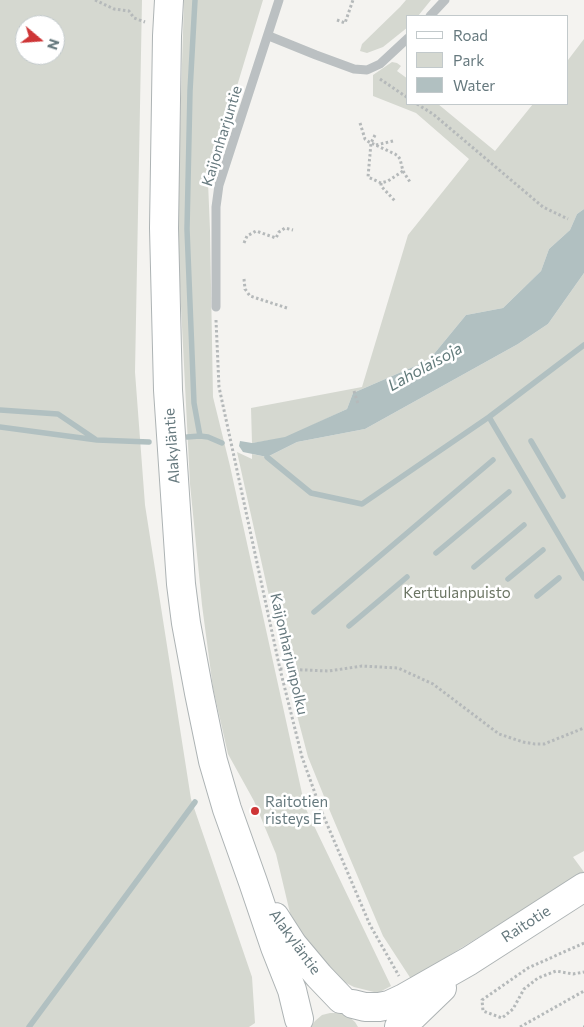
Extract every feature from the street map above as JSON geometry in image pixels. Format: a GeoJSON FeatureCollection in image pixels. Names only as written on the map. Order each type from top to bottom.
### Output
{"type":"FeatureCollection","features":[{"type":"Feature","properties":{"kind":"main road","name":"Alakyläntie"},"geometry":{"type":"LineString","coordinates":[[169,0],[164,228],[169,399],[181,584],[197,684],[213,761],[227,809],[292,990],[298,1023]]}},
{"type":"Feature","properties":{"kind":"main road","name":"Alakyläntie"},"geometry":{"type":"LineString","coordinates":[[253,882],[293,945],[319,976],[347,1002],[363,1012],[371,1027]]}},
{"type":"Feature","properties":{"kind":"main road","name":"Raitotie"},"geometry":{"type":"LineString","coordinates":[[298,1023],[307,1009],[317,1002],[329,999],[365,1007],[379,1007],[389,1005],[404,998],[469,961],[584,887]]}},
{"type":"Feature","properties":{"kind":"main road","name":"Raitotie"},"geometry":{"type":"LineString","coordinates":[[399,1027],[414,1015],[469,961]]}},
{"type":"Feature","properties":{"kind":"street","name":"Kaijonharjuntie"},"geometry":{"type":"LineString","coordinates":[[216,307],[216,207],[219,184],[269,36],[279,0]]}},
{"type":"Feature","properties":{"kind":"street"},"geometry":{"type":"LineString","coordinates":[[431,15],[445,0]]}},
{"type":"Feature","properties":{"kind":"street"},"geometry":{"type":"LineString","coordinates":[[269,36],[354,69],[367,70],[380,64],[406,40]]}},
{"type":"Feature","properties":{"kind":"path"},"geometry":{"type":"LineString","coordinates":[[95,0],[114,10],[129,11],[134,18],[146,22]]}},
{"type":"Feature","properties":{"kind":"path"},"geometry":{"type":"LineString","coordinates":[[337,20],[345,23],[353,0]]}},
{"type":"Feature","properties":{"kind":"path"},"geometry":{"type":"LineString","coordinates":[[367,70],[406,97]]}},
{"type":"Feature","properties":{"kind":"path"},"geometry":{"type":"LineString","coordinates":[[419,105],[433,114],[543,207],[568,219]]}},
{"type":"Feature","properties":{"kind":"path"},"geometry":{"type":"LineString","coordinates":[[360,123],[365,139],[398,156],[403,171],[410,182]]}},
{"type":"Feature","properties":{"kind":"path"},"geometry":{"type":"LineString","coordinates":[[375,135],[371,143],[368,177],[381,183],[388,181],[403,171]]}},
{"type":"Feature","properties":{"kind":"path"},"geometry":{"type":"LineString","coordinates":[[375,145],[394,142]]}},
{"type":"Feature","properties":{"kind":"path"},"geometry":{"type":"LineString","coordinates":[[381,183],[381,186],[395,201]]}},
{"type":"Feature","properties":{"kind":"path"},"geometry":{"type":"LineString","coordinates":[[244,243],[246,236],[256,231],[276,238],[279,232],[285,228],[293,230]]}},
{"type":"Feature","properties":{"kind":"path"},"geometry":{"type":"LineString","coordinates":[[244,279],[245,289],[250,296],[287,308]]}},
{"type":"Feature","properties":{"kind":"path","name":"Kaijonharjunpolku"},"geometry":{"type":"LineString","coordinates":[[216,307],[219,387],[280,669],[302,757],[321,810],[370,925],[401,980]]}},
{"type":"Feature","properties":{"kind":"path"},"geometry":{"type":"LineString","coordinates":[[354,391],[358,404]]}},
{"type":"Feature","properties":{"kind":"path"},"geometry":{"type":"LineString","coordinates":[[280,669],[329,671],[362,666],[398,668],[433,684],[499,734],[523,742],[544,744],[584,728]]}},
{"type":"Feature","properties":{"kind":"path"},"geometry":{"type":"LineString","coordinates":[[584,943],[528,968],[482,1000],[483,1011],[502,1018],[513,1009],[524,989],[538,978],[556,971],[573,974],[584,972]]}},
{"type":"Feature","properties":{"kind":"path"},"geometry":{"type":"LineString","coordinates":[[520,1027],[584,991]]}},
{"type":"Feature","properties":{"kind":"green space"},"geometry":{"type":"Polygon","coordinates":[[[0,0],[142,0],[135,372],[145,505],[191,799],[252,977],[255,1023],[249,1027],[0,1027],[0,0]]]}},
{"type":"Feature","properties":{"kind":"green space"},"geometry":{"type":"Polygon","coordinates":[[[184,0],[263,0],[208,182],[213,397],[305,807],[391,986],[378,993],[354,987],[324,972],[290,913],[276,854],[254,801],[228,754],[213,688],[202,605],[190,484],[177,227],[184,0]]]}},
{"type":"Feature","properties":{"kind":"green space"},"geometry":{"type":"Polygon","coordinates":[[[406,0],[431,0],[419,15],[406,15],[406,29],[383,47],[367,53],[360,51],[362,44],[406,0]]]}},
{"type":"Feature","properties":{"kind":"green space"},"geometry":{"type":"Polygon","coordinates":[[[584,39],[584,209],[577,214],[570,230],[549,249],[541,271],[503,308],[466,315],[429,360],[353,393],[347,409],[285,438],[252,443],[251,408],[362,387],[408,235],[469,159],[416,113],[373,96],[373,75],[392,62],[397,63],[401,66],[397,71],[406,78],[406,105],[439,105],[495,151],[532,105],[569,105],[569,59],[584,39]]]}},
{"type":"Feature","properties":{"kind":"green space","name":"Kerttulanpuisto"},"geometry":{"type":"Polygon","coordinates":[[[584,273],[584,851],[573,857],[584,872],[411,979],[383,936],[308,757],[287,677],[237,452],[252,459],[252,454],[267,457],[297,442],[365,429],[518,344],[548,324],[584,273]]]}},
{"type":"Feature","properties":{"kind":"green space"},"geometry":{"type":"Polygon","coordinates":[[[330,1013],[348,1016],[358,1027],[311,1027],[322,1015],[330,1013]]]}},
{"type":"Feature","properties":{"kind":"water","name":"Laholaisoja"},"geometry":{"type":"Polygon","coordinates":[[[584,209],[584,273],[548,324],[518,344],[365,429],[297,442],[267,457],[243,452],[239,446],[240,441],[252,443],[285,437],[347,409],[353,393],[429,360],[466,315],[503,308],[541,271],[549,249],[570,230],[577,214],[584,209]]]}},
{"type":"Feature","properties":{"kind":"waterway"},"geometry":{"type":"LineString","coordinates":[[195,0],[190,91],[187,229],[194,403],[200,436]]}},
{"type":"Feature","properties":{"kind":"waterway"},"geometry":{"type":"LineString","coordinates":[[267,457],[311,493],[362,504],[489,417],[584,345]]}},
{"type":"Feature","properties":{"kind":"waterway"},"geometry":{"type":"LineString","coordinates":[[0,410],[58,414],[95,439]]}},
{"type":"Feature","properties":{"kind":"waterway"},"geometry":{"type":"LineString","coordinates":[[489,417],[584,578]]}},
{"type":"Feature","properties":{"kind":"waterway"},"geometry":{"type":"LineString","coordinates":[[0,427],[97,440],[149,442]]}},
{"type":"Feature","properties":{"kind":"waterway"},"geometry":{"type":"LineString","coordinates":[[187,437],[208,437],[222,443]]}},
{"type":"Feature","properties":{"kind":"waterway"},"geometry":{"type":"LineString","coordinates":[[531,441],[563,496]]}},
{"type":"Feature","properties":{"kind":"waterway"},"geometry":{"type":"LineString","coordinates":[[314,612],[493,460]]}},
{"type":"Feature","properties":{"kind":"waterway"},"geometry":{"type":"LineString","coordinates":[[436,553],[509,492]]}},
{"type":"Feature","properties":{"kind":"waterway"},"geometry":{"type":"LineString","coordinates":[[474,567],[524,525]]}},
{"type":"Feature","properties":{"kind":"waterway"},"geometry":{"type":"LineString","coordinates":[[508,579],[543,550]]}},
{"type":"Feature","properties":{"kind":"waterway"},"geometry":{"type":"LineString","coordinates":[[349,626],[407,577]]}},
{"type":"Feature","properties":{"kind":"waterway"},"geometry":{"type":"LineString","coordinates":[[537,596],[559,578]]}},
{"type":"Feature","properties":{"kind":"waterway"},"geometry":{"type":"LineString","coordinates":[[29,1027],[195,802]]}},
{"type":"Feature","properties":{"kind":"place","name":"Raitotien risteys E"},"geometry":{"type":"Point","coordinates":[255,811]}}]}
